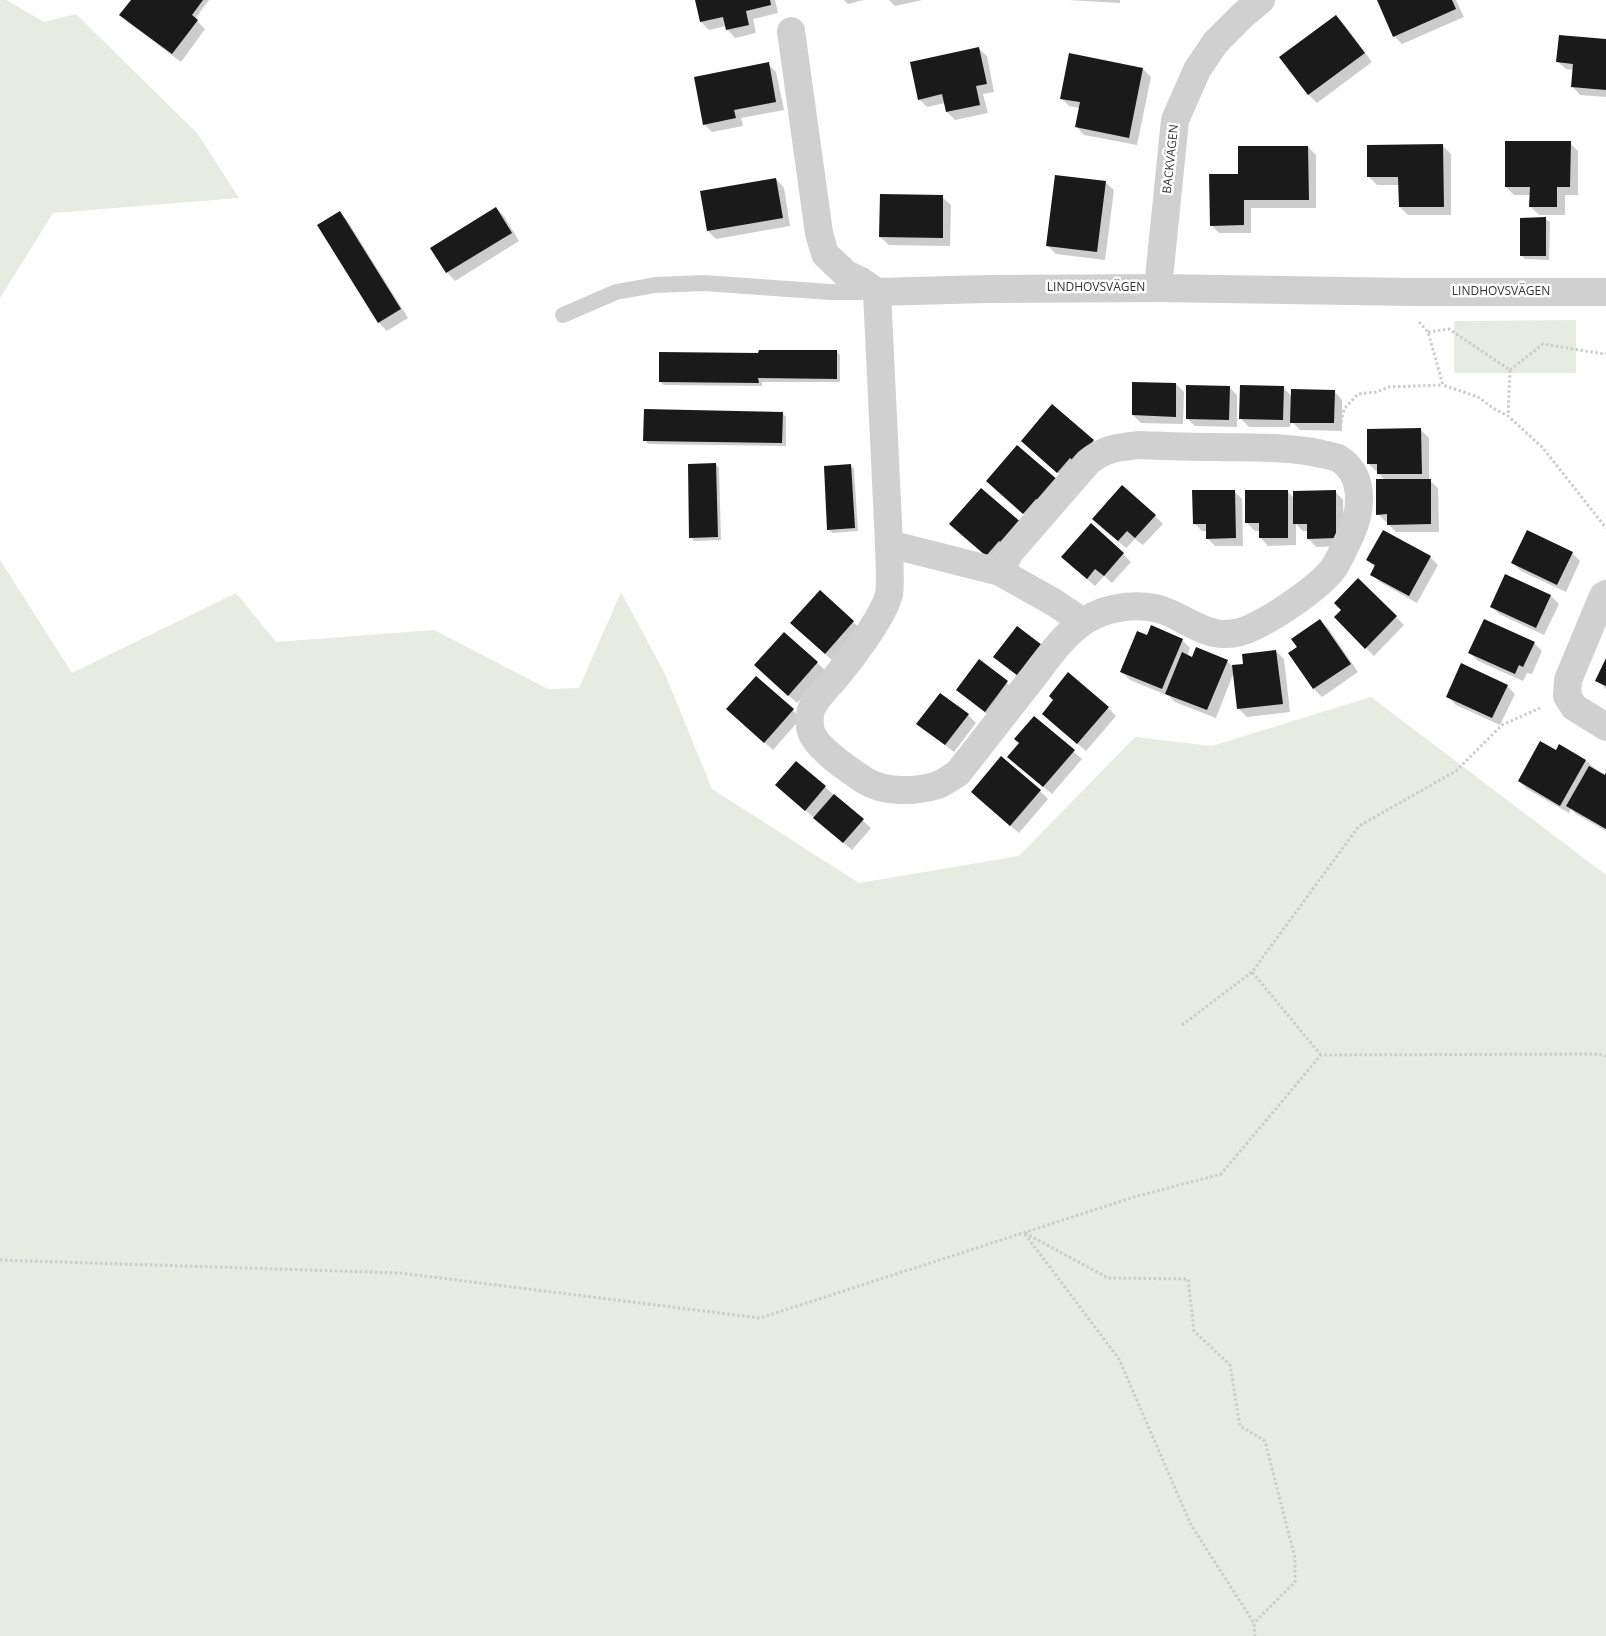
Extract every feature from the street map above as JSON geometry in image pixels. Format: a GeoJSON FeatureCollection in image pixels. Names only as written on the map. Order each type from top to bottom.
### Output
{"type":"FeatureCollection","features":[{"type":"Feature","properties":{"kind":"street","name":"BACKVÄGEN"},"geometry":{"type":"LineString","coordinates":[[1158,288],[1174,120],[1197,70],[1215,43],[1261,0]]}},
{"type":"Feature","properties":{"kind":"street"},"geometry":{"type":"LineString","coordinates":[[791,31],[819,233],[825,254],[846,274],[877,292],[889,544],[889,594],[880,614],[845,666],[810,711],[812,735],[824,749],[865,781],[878,787],[916,789],[940,784],[958,773],[1061,641],[1083,622],[1102,612],[1140,606],[1169,612],[1189,623],[1222,634],[1236,633],[1255,626],[1314,587],[1335,566],[1352,532],[1357,514],[1359,497],[1357,480],[1350,468],[1337,458],[1313,452],[1274,448],[1138,445],[1100,452],[1088,462],[1010,552],[1000,572]]}},
{"type":"Feature","properties":{"kind":"street","name":"LINDHOVSVÄGEN"},"geometry":{"type":"LineString","coordinates":[[877,292],[1158,288],[1412,292],[1606,292]]}},
{"type":"Feature","properties":{"kind":"street"},"geometry":{"type":"LineString","coordinates":[[889,544],[1000,572],[1055,603],[1083,622]]}},
{"type":"Feature","properties":{"kind":"street"},"geometry":{"type":"LineString","coordinates":[[1606,594],[1603,596],[1568,680],[1568,696],[1574,707],[1606,728]]}},
{"type":"Feature","properties":{"kind":"lane"},"geometry":{"type":"LineString","coordinates":[[563,316],[616,292],[655,285],[704,284],[830,292],[877,292]]}},
{"type":"Feature","properties":{"kind":"path"},"geometry":{"type":"LineString","coordinates":[[1416,315],[1417,320],[1428,332],[1443,385]]}},
{"type":"Feature","properties":{"kind":"path"},"geometry":{"type":"LineString","coordinates":[[1428,332],[1449,329],[1510,370]]}},
{"type":"Feature","properties":{"kind":"path"},"geometry":{"type":"LineString","coordinates":[[1508,416],[1510,370],[1543,344],[1606,353]]}},
{"type":"Feature","properties":{"kind":"path"},"geometry":{"type":"LineString","coordinates":[[1333,457],[1344,409],[1358,394],[1376,392],[1389,387],[1443,385],[1478,397],[1508,416],[1543,448],[1606,528]]}},
{"type":"Feature","properties":{"kind":"path"},"geometry":{"type":"LineString","coordinates":[[1182,1025],[1252,972],[1359,826],[1456,772],[1502,724],[1568,696]]}},
{"type":"Feature","properties":{"kind":"path"},"geometry":{"type":"LineString","coordinates":[[1252,972],[1320,1055]]}},
{"type":"Feature","properties":{"kind":"path"},"geometry":{"type":"LineString","coordinates":[[1320,1055],[1596,1054],[1606,1056]]}},
{"type":"Feature","properties":{"kind":"path"},"geometry":{"type":"LineString","coordinates":[[0,1260],[400,1273],[760,1318],[1134,1197],[1221,1174],[1320,1055]]}},
{"type":"Feature","properties":{"kind":"path"},"geometry":{"type":"LineString","coordinates":[[1024,1233],[1119,1360],[1191,1525],[1254,1623],[1255,1636]]}},
{"type":"Feature","properties":{"kind":"path"},"geometry":{"type":"LineString","coordinates":[[1024,1233],[1108,1278],[1188,1279],[1194,1331],[1230,1365],[1240,1426],[1265,1441],[1295,1558],[1295,1582],[1254,1623]]}},
{"type":"Feature","properties":{"kind":"shaded area"},"geometry":{"type":"Polygon","coordinates":[[[0,0],[6,0],[44,22],[76,14],[197,133],[239,198],[53,213],[0,298],[0,0]]]}},
{"type":"Feature","properties":{"kind":"shaded area"},"geometry":{"type":"Polygon","coordinates":[[[1576,320],[1576,373],[1454,373],[1454,321],[1576,320]]]}},
{"type":"Feature","properties":{"kind":"shaded area"},"geometry":{"type":"Polygon","coordinates":[[[0,560],[72,673],[236,593],[276,642],[434,630],[548,689],[579,688],[621,592],[665,674],[712,789],[859,883],[1019,856],[1135,737],[1212,746],[1371,697],[1606,875],[1606,1636],[0,1636],[0,560]]]}},
{"type":"Feature","properties":{"kind":"building"},"geometry":{"type":"Polygon","coordinates":[[[131,0],[203,0],[192,15],[198,20],[172,54],[119,15],[131,0]]]}},
{"type":"Feature","properties":{"kind":"building"},"geometry":{"type":"Polygon","coordinates":[[[695,0],[770,0],[771,5],[746,11],[749,25],[726,30],[723,17],[700,22],[695,0]]]}},
{"type":"Feature","properties":{"kind":"building"},"geometry":{"type":"Polygon","coordinates":[[[1377,0],[1452,0],[1456,9],[1393,37],[1377,0]]]}},
{"type":"Feature","properties":{"kind":"building"},"geometry":{"type":"Polygon","coordinates":[[[1336,15],[1365,53],[1308,95],[1279,57],[1336,15]]]}},
{"type":"Feature","properties":{"kind":"building"},"geometry":{"type":"Polygon","coordinates":[[[1559,35],[1606,39],[1606,90],[1571,87],[1573,64],[1556,62],[1559,35]]]}},
{"type":"Feature","properties":{"kind":"building"},"geometry":{"type":"Polygon","coordinates":[[[979,47],[987,84],[976,86],[980,105],[946,112],[942,94],[918,100],[910,62],[979,47]]]}},
{"type":"Feature","properties":{"kind":"building"},"geometry":{"type":"Polygon","coordinates":[[[1069,53],[1143,68],[1129,138],[1075,127],[1080,102],[1060,99],[1069,53]]]}},
{"type":"Feature","properties":{"kind":"building"},"geometry":{"type":"Polygon","coordinates":[[[769,62],[776,102],[734,110],[736,118],[703,125],[694,77],[769,62]]]}},
{"type":"Feature","properties":{"kind":"building"},"geometry":{"type":"Polygon","coordinates":[[[1505,141],[1571,141],[1570,187],[1557,187],[1557,207],[1529,207],[1530,187],[1505,187],[1505,141]]]}},
{"type":"Feature","properties":{"kind":"building"},"geometry":{"type":"Polygon","coordinates":[[[1443,144],[1444,207],[1399,207],[1398,177],[1367,177],[1367,145],[1443,144]]]}},
{"type":"Feature","properties":{"kind":"building"},"geometry":{"type":"Polygon","coordinates":[[[1238,146],[1308,146],[1309,200],[1244,200],[1244,225],[1210,226],[1209,174],[1238,174],[1238,146]]]}},
{"type":"Feature","properties":{"kind":"building"},"geometry":{"type":"Polygon","coordinates":[[[1055,175],[1106,181],[1097,252],[1046,246],[1055,175]]]}},
{"type":"Feature","properties":{"kind":"building"},"geometry":{"type":"Polygon","coordinates":[[[776,178],[783,218],[707,231],[700,191],[776,178]]]}},
{"type":"Feature","properties":{"kind":"building"},"geometry":{"type":"Polygon","coordinates":[[[880,194],[943,195],[943,238],[879,237],[880,194]]]}},
{"type":"Feature","properties":{"kind":"building"},"geometry":{"type":"Polygon","coordinates":[[[496,207],[512,233],[446,273],[430,248],[496,207]]]}},
{"type":"Feature","properties":{"kind":"building"},"geometry":{"type":"Polygon","coordinates":[[[340,211],[401,309],[378,323],[317,225],[340,211]]]}},
{"type":"Feature","properties":{"kind":"building"},"geometry":{"type":"Polygon","coordinates":[[[1546,217],[1546,256],[1520,256],[1520,218],[1546,217]]]}},
{"type":"Feature","properties":{"kind":"building"},"geometry":{"type":"Polygon","coordinates":[[[759,350],[837,350],[837,379],[758,378],[759,383],[659,382],[659,352],[758,353],[759,350]]]}},
{"type":"Feature","properties":{"kind":"building"},"geometry":{"type":"Polygon","coordinates":[[[1132,382],[1176,383],[1176,417],[1132,415],[1132,382]]]}},
{"type":"Feature","properties":{"kind":"building"},"geometry":{"type":"Polygon","coordinates":[[[1186,385],[1230,386],[1229,420],[1186,419],[1186,385]]]}},
{"type":"Feature","properties":{"kind":"building"},"geometry":{"type":"Polygon","coordinates":[[[1240,385],[1284,386],[1283,420],[1239,419],[1240,385]]]}},
{"type":"Feature","properties":{"kind":"building"},"geometry":{"type":"Polygon","coordinates":[[[1291,389],[1335,390],[1334,423],[1290,423],[1291,389]]]}},
{"type":"Feature","properties":{"kind":"building"},"geometry":{"type":"Polygon","coordinates":[[[1052,404],[1094,440],[1075,462],[1070,458],[1057,473],[1021,441],[1052,404]]]}},
{"type":"Feature","properties":{"kind":"building"},"geometry":{"type":"Polygon","coordinates":[[[644,409],[783,412],[782,443],[643,441],[644,409]]]}},
{"type":"Feature","properties":{"kind":"building"},"geometry":{"type":"Polygon","coordinates":[[[1421,428],[1422,474],[1377,474],[1377,464],[1367,464],[1367,429],[1421,428]]]}},
{"type":"Feature","properties":{"kind":"building"},"geometry":{"type":"Polygon","coordinates":[[[1017,445],[1059,481],[1041,503],[1036,499],[1023,514],[986,481],[1017,445]]]}},
{"type":"Feature","properties":{"kind":"building"},"geometry":{"type":"Polygon","coordinates":[[[716,463],[718,537],[689,538],[688,464],[716,463]]]}},
{"type":"Feature","properties":{"kind":"building"},"geometry":{"type":"Polygon","coordinates":[[[851,464],[855,528],[827,530],[824,466],[851,464]]]}},
{"type":"Feature","properties":{"kind":"building"},"geometry":{"type":"Polygon","coordinates":[[[1376,479],[1431,479],[1431,524],[1387,525],[1387,514],[1376,515],[1376,479]]]}},
{"type":"Feature","properties":{"kind":"building"},"geometry":{"type":"Polygon","coordinates":[[[1122,485],[1156,515],[1135,538],[1127,531],[1118,541],[1092,519],[1122,485]]]}},
{"type":"Feature","properties":{"kind":"building"},"geometry":{"type":"Polygon","coordinates":[[[981,488],[1023,524],[1004,545],[999,541],[986,556],[949,524],[981,488]]]}},
{"type":"Feature","properties":{"kind":"building"},"geometry":{"type":"Polygon","coordinates":[[[1192,490],[1235,490],[1236,538],[1206,539],[1206,524],[1193,524],[1192,490]]]}},
{"type":"Feature","properties":{"kind":"building"},"geometry":{"type":"Polygon","coordinates":[[[1245,490],[1288,490],[1288,538],[1259,538],[1259,523],[1245,523],[1245,490]]]}},
{"type":"Feature","properties":{"kind":"building"},"geometry":{"type":"Polygon","coordinates":[[[1336,490],[1336,538],[1307,539],[1307,524],[1293,524],[1293,491],[1336,490]]]}},
{"type":"Feature","properties":{"kind":"building"},"geometry":{"type":"Polygon","coordinates":[[[1091,523],[1124,553],[1104,576],[1095,569],[1087,579],[1061,557],[1091,523]]]}},
{"type":"Feature","properties":{"kind":"building"},"geometry":{"type":"Polygon","coordinates":[[[1383,530],[1431,556],[1409,596],[1370,575],[1375,565],[1366,560],[1383,530]]]}},
{"type":"Feature","properties":{"kind":"building"},"geometry":{"type":"Polygon","coordinates":[[[1527,530],[1573,552],[1557,585],[1511,563],[1527,530]]]}},
{"type":"Feature","properties":{"kind":"building"},"geometry":{"type":"Polygon","coordinates":[[[1505,574],[1551,595],[1536,628],[1490,607],[1505,574]]]}},
{"type":"Feature","properties":{"kind":"building"},"geometry":{"type":"Polygon","coordinates":[[[1358,578],[1397,616],[1365,649],[1334,617],[1341,610],[1334,603],[1358,578]]]}},
{"type":"Feature","properties":{"kind":"building"},"geometry":{"type":"Polygon","coordinates":[[[820,590],[854,621],[825,654],[790,623],[820,590]]]}},
{"type":"Feature","properties":{"kind":"building"},"geometry":{"type":"Polygon","coordinates":[[[1320,619],[1351,664],[1313,689],[1288,653],[1297,647],[1291,639],[1320,619]]]}},
{"type":"Feature","properties":{"kind":"building"},"geometry":{"type":"Polygon","coordinates":[[[1484,619],[1535,642],[1523,667],[1519,665],[1515,674],[1468,653],[1484,619]]]}},
{"type":"Feature","properties":{"kind":"building"},"geometry":{"type":"Polygon","coordinates":[[[1151,625],[1183,639],[1162,689],[1120,672],[1137,631],[1147,635],[1151,625]]]}},
{"type":"Feature","properties":{"kind":"building"},"geometry":{"type":"Polygon","coordinates":[[[1017,626],[1046,648],[1022,679],[993,657],[1017,626]]]}},
{"type":"Feature","properties":{"kind":"building"},"geometry":{"type":"Polygon","coordinates":[[[784,632],[818,662],[788,696],[754,665],[784,632]]]}},
{"type":"Feature","properties":{"kind":"building"},"geometry":{"type":"Polygon","coordinates":[[[1196,647],[1228,660],[1207,710],[1165,694],[1182,652],[1192,657],[1196,647]]]}},
{"type":"Feature","properties":{"kind":"building"},"geometry":{"type":"Polygon","coordinates":[[[1276,650],[1283,704],[1237,709],[1232,665],[1243,664],[1242,654],[1276,650]]]}},
{"type":"Feature","properties":{"kind":"building"},"geometry":{"type":"Polygon","coordinates":[[[1606,658],[1606,686],[1595,681],[1606,658]]]}},
{"type":"Feature","properties":{"kind":"building"},"geometry":{"type":"Polygon","coordinates":[[[979,659],[1008,681],[985,712],[956,690],[979,659]]]}},
{"type":"Feature","properties":{"kind":"building"},"geometry":{"type":"Polygon","coordinates":[[[1461,663],[1508,685],[1492,718],[1446,697],[1461,663]]]}},
{"type":"Feature","properties":{"kind":"building"},"geometry":{"type":"Polygon","coordinates":[[[1068,672],[1109,707],[1077,744],[1042,714],[1053,700],[1049,696],[1068,672]]]}},
{"type":"Feature","properties":{"kind":"building"},"geometry":{"type":"Polygon","coordinates":[[[756,676],[794,709],[764,743],[726,709],[756,676]]]}},
{"type":"Feature","properties":{"kind":"building"},"geometry":{"type":"Polygon","coordinates":[[[940,693],[969,714],[945,745],[916,724],[940,693]]]}},
{"type":"Feature","properties":{"kind":"building"},"geometry":{"type":"Polygon","coordinates":[[[1034,716],[1075,750],[1043,787],[1007,757],[1019,743],[1014,739],[1034,716]]]}},
{"type":"Feature","properties":{"kind":"building"},"geometry":{"type":"Polygon","coordinates":[[[1540,741],[1556,750],[1559,744],[1586,760],[1560,806],[1518,781],[1540,741]]]}},
{"type":"Feature","properties":{"kind":"building"},"geometry":{"type":"Polygon","coordinates":[[[1001,756],[1041,790],[1010,826],[971,792],[1001,756]]]}},
{"type":"Feature","properties":{"kind":"building"},"geometry":{"type":"Polygon","coordinates":[[[796,761],[826,786],[805,811],[775,785],[796,761]]]}},
{"type":"Feature","properties":{"kind":"building"},"geometry":{"type":"Polygon","coordinates":[[[1589,766],[1605,775],[1606,772],[1606,829],[1566,806],[1589,766]]]}},
{"type":"Feature","properties":{"kind":"building"},"geometry":{"type":"Polygon","coordinates":[[[834,794],[864,819],[843,843],[813,818],[834,794]]]}}]}
